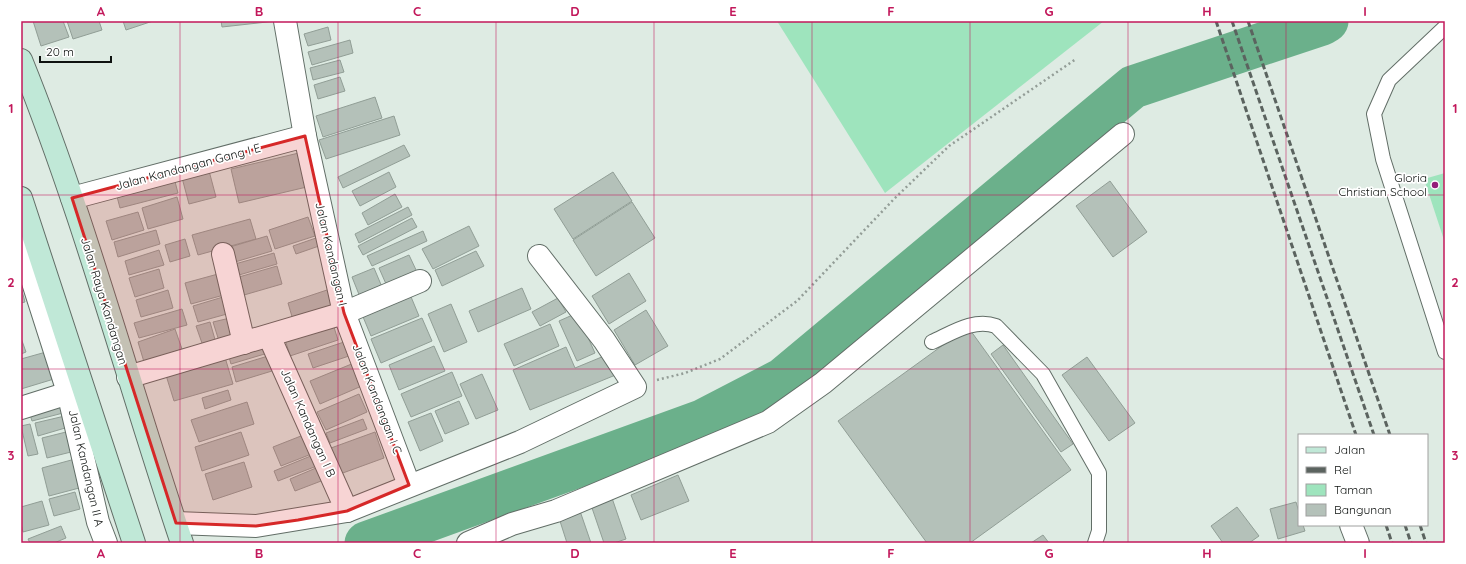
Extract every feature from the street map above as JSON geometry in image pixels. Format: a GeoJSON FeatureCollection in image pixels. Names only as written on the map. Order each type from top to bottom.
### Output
{"type":"FeatureCollection","features":[{"type":"Feature","properties":{"kind":"main road","name":"Jalan Raya Kandangan"},"geometry":{"type":"LineString","coordinates":[[21,60],[49,132],[72,198],[179,533]]}},
{"type":"Feature","properties":{"kind":"main road"},"geometry":{"type":"LineString","coordinates":[[21,198],[77,390],[134,543]]}},
{"type":"Feature","properties":{"kind":"street","name":"Jalan Kandangan I"},"geometry":{"type":"LineString","coordinates":[[128,377],[344,313],[305,136],[285,21]]}},
{"type":"Feature","properties":{"kind":"street"},"geometry":{"type":"LineString","coordinates":[[468,543],[506,526],[556,511],[768,422],[823,383],[1123,134]]}},
{"type":"Feature","properties":{"kind":"street","name":"Jalan Kandangan Gang I E"},"geometry":{"type":"LineString","coordinates":[[72,198],[305,136]]}},
{"type":"Feature","properties":{"kind":"street","name":"Jalan Kandangan II A"},"geometry":{"type":"LineString","coordinates":[[21,245],[77,390],[98,522],[106,543]]}},
{"type":"Feature","properties":{"kind":"street"},"geometry":{"type":"LineString","coordinates":[[223,254],[244,343]]}},
{"type":"Feature","properties":{"kind":"street"},"geometry":{"type":"LineString","coordinates":[[179,533],[256,526],[347,511],[520,442],[635,386],[604,340],[539,256]]}},
{"type":"Feature","properties":{"kind":"street"},"geometry":{"type":"LineString","coordinates":[[344,313],[420,281]]}},
{"type":"Feature","properties":{"kind":"street","name":"Jalan Kandangan I C"},"geometry":{"type":"LineString","coordinates":[[344,313],[409,486]]}},
{"type":"Feature","properties":{"kind":"street","name":"Jalan Kandangan I B"},"geometry":{"type":"LineString","coordinates":[[269,336],[347,511]]}},
{"type":"Feature","properties":{"kind":"street"},"geometry":{"type":"LineString","coordinates":[[21,408],[77,390]]}},
{"type":"Feature","properties":{"kind":"street"},"geometry":{"type":"LineString","coordinates":[[1351,526],[1358,543]]}},
{"type":"Feature","properties":{"kind":"lane"},"geometry":{"type":"LineString","coordinates":[[1445,27],[1389,80],[1374,114],[1383,159],[1445,352]]}},
{"type":"Feature","properties":{"kind":"lane"},"geometry":{"type":"LineString","coordinates":[[932,342],[972,324],[988,323],[996,326],[1043,374],[1099,473],[1099,531],[1095,543]]}},
{"type":"Feature","properties":{"kind":"path"},"geometry":{"type":"LineString","coordinates":[[635,386],[685,373],[720,360],[797,301],[894,199],[949,146],[1076,59]]}},
{"type":"Feature","properties":{"kind":"highlighted area"},"geometry":{"type":"Polygon","coordinates":[[[305,136],[344,313],[409,485],[347,511],[298,520],[256,526],[176,523],[72,198],[305,136]]]}},
{"type":"Feature","properties":{"kind":"green space"},"geometry":{"type":"Polygon","coordinates":[[[777,21],[1104,21],[885,193],[777,21]]]}},
{"type":"Feature","properties":{"kind":"green space"},"geometry":{"type":"Polygon","coordinates":[[[1445,173],[1445,243],[1424,179],[1445,173]]]}},
{"type":"Feature","properties":{"kind":"building"},"geometry":{"type":"Polygon","coordinates":[[[33,21],[63,21],[69,37],[41,46],[33,21]]]}},
{"type":"Feature","properties":{"kind":"building"},"geometry":{"type":"Polygon","coordinates":[[[67,21],[99,21],[102,30],[73,39],[67,21]]]}},
{"type":"Feature","properties":{"kind":"building"},"geometry":{"type":"Polygon","coordinates":[[[123,21],[153,21],[126,30],[123,21]]]}},
{"type":"Feature","properties":{"kind":"building"},"geometry":{"type":"Polygon","coordinates":[[[221,21],[276,21],[222,27],[221,21]]]}},
{"type":"Feature","properties":{"kind":"building"},"geometry":{"type":"Polygon","coordinates":[[[328,27],[331,40],[308,46],[304,34],[328,27]]]}},
{"type":"Feature","properties":{"kind":"building"},"geometry":{"type":"Polygon","coordinates":[[[350,40],[353,53],[312,65],[308,52],[350,40]]]}},
{"type":"Feature","properties":{"kind":"building"},"geometry":{"type":"Polygon","coordinates":[[[340,60],[344,72],[313,80],[310,68],[340,60]]]}},
{"type":"Feature","properties":{"kind":"building"},"geometry":{"type":"Polygon","coordinates":[[[340,77],[345,91],[318,99],[314,85],[340,77]]]}},
{"type":"Feature","properties":{"kind":"building"},"geometry":{"type":"Polygon","coordinates":[[[375,97],[382,118],[323,137],[316,116],[375,97]]]}},
{"type":"Feature","properties":{"kind":"building"},"geometry":{"type":"Polygon","coordinates":[[[394,116],[400,135],[326,159],[319,140],[394,116]]]}},
{"type":"Feature","properties":{"kind":"building"},"geometry":{"type":"Polygon","coordinates":[[[404,145],[410,156],[343,188],[338,177],[404,145]]]}},
{"type":"Feature","properties":{"kind":"building"},"geometry":{"type":"Polygon","coordinates":[[[303,152],[311,186],[239,203],[231,169],[303,152]]]}},
{"type":"Feature","properties":{"kind":"building"},"geometry":{"type":"Polygon","coordinates":[[[208,167],[216,197],[189,204],[181,174],[208,167]]]}},
{"type":"Feature","properties":{"kind":"building"},"geometry":{"type":"Polygon","coordinates":[[[389,172],[396,187],[360,206],[352,191],[389,172]]]}},
{"type":"Feature","properties":{"kind":"building"},"geometry":{"type":"Polygon","coordinates":[[[613,172],[632,201],[573,239],[554,209],[613,172]]]}},
{"type":"Feature","properties":{"kind":"building"},"geometry":{"type":"Polygon","coordinates":[[[173,174],[178,193],[120,208],[115,189],[173,174]]]}},
{"type":"Feature","properties":{"kind":"building"},"geometry":{"type":"Polygon","coordinates":[[[1110,181],[1147,232],[1113,257],[1076,206],[1110,181]]]}},
{"type":"Feature","properties":{"kind":"building"},"geometry":{"type":"Polygon","coordinates":[[[395,194],[402,207],[368,225],[362,213],[395,194]]]}},
{"type":"Feature","properties":{"kind":"building"},"geometry":{"type":"Polygon","coordinates":[[[177,197],[183,219],[148,229],[142,208],[177,197]]]}},
{"type":"Feature","properties":{"kind":"building"},"geometry":{"type":"Polygon","coordinates":[[[632,202],[655,238],[596,276],[573,240],[632,202]]]}},
{"type":"Feature","properties":{"kind":"building"},"geometry":{"type":"Polygon","coordinates":[[[408,207],[412,215],[359,243],[355,234],[408,207]]]}},
{"type":"Feature","properties":{"kind":"building"},"geometry":{"type":"Polygon","coordinates":[[[138,212],[144,230],[112,240],[106,221],[138,212]]]}},
{"type":"Feature","properties":{"kind":"building"},"geometry":{"type":"Polygon","coordinates":[[[308,217],[315,236],[275,249],[269,230],[308,217]]]}},
{"type":"Feature","properties":{"kind":"building"},"geometry":{"type":"Polygon","coordinates":[[[412,218],[417,227],[363,255],[358,246],[412,218]]]}},
{"type":"Feature","properties":{"kind":"building"},"geometry":{"type":"Polygon","coordinates":[[[250,219],[256,239],[198,255],[192,235],[250,219]]]}},
{"type":"Feature","properties":{"kind":"building"},"geometry":{"type":"Polygon","coordinates":[[[469,226],[479,246],[433,269],[422,249],[469,226]]]}},
{"type":"Feature","properties":{"kind":"building"},"geometry":{"type":"Polygon","coordinates":[[[156,230],[160,244],[118,257],[114,242],[156,230]]]}},
{"type":"Feature","properties":{"kind":"building"},"geometry":{"type":"Polygon","coordinates":[[[423,231],[427,241],[372,266],[367,256],[423,231]]]}},
{"type":"Feature","properties":{"kind":"building"},"geometry":{"type":"Polygon","coordinates":[[[267,236],[272,251],[235,262],[230,247],[267,236]]]}},
{"type":"Feature","properties":{"kind":"building"},"geometry":{"type":"Polygon","coordinates":[[[316,238],[319,246],[296,254],[293,246],[316,238]]]}},
{"type":"Feature","properties":{"kind":"building"},"geometry":{"type":"Polygon","coordinates":[[[185,239],[190,256],[170,262],[165,245],[185,239]]]}},
{"type":"Feature","properties":{"kind":"building"},"geometry":{"type":"Polygon","coordinates":[[[159,250],[164,265],[129,275],[125,261],[159,250]]]}},
{"type":"Feature","properties":{"kind":"building"},"geometry":{"type":"Polygon","coordinates":[[[476,251],[484,266],[442,286],[435,270],[476,251]]]}},
{"type":"Feature","properties":{"kind":"building"},"geometry":{"type":"Polygon","coordinates":[[[274,253],[277,264],[239,275],[235,264],[274,253]]]}},
{"type":"Feature","properties":{"kind":"building"},"geometry":{"type":"Polygon","coordinates":[[[409,255],[417,272],[386,284],[379,268],[409,255]]]}},
{"type":"Feature","properties":{"kind":"building"},"geometry":{"type":"Polygon","coordinates":[[[277,266],[282,284],[244,295],[239,277],[277,266]]]}},
{"type":"Feature","properties":{"kind":"building"},"geometry":{"type":"Polygon","coordinates":[[[374,268],[382,287],[360,297],[352,277],[374,268]]]}},
{"type":"Feature","properties":{"kind":"building"},"geometry":{"type":"Polygon","coordinates":[[[159,269],[164,288],[135,297],[129,278],[159,269]]]}},
{"type":"Feature","properties":{"kind":"building"},"geometry":{"type":"Polygon","coordinates":[[[629,273],[646,301],[609,324],[592,296],[629,273]]]}},
{"type":"Feature","properties":{"kind":"building"},"geometry":{"type":"Polygon","coordinates":[[[218,274],[224,295],[191,304],[185,283],[218,274]]]}},
{"type":"Feature","properties":{"kind":"building"},"geometry":{"type":"Polygon","coordinates":[[[21,287],[25,302],[21,303],[21,287]]]}},
{"type":"Feature","properties":{"kind":"building"},"geometry":{"type":"Polygon","coordinates":[[[522,288],[531,309],[478,332],[469,311],[522,288]]]}},
{"type":"Feature","properties":{"kind":"building"},"geometry":{"type":"Polygon","coordinates":[[[330,289],[336,306],[293,320],[288,303],[330,289]]]}},
{"type":"Feature","properties":{"kind":"building"},"geometry":{"type":"Polygon","coordinates":[[[168,290],[173,308],[141,317],[136,300],[168,290]]]}},
{"type":"Feature","properties":{"kind":"building"},"geometry":{"type":"Polygon","coordinates":[[[409,292],[419,316],[371,336],[361,312],[409,292]]]}},
{"type":"Feature","properties":{"kind":"building"},"geometry":{"type":"Polygon","coordinates":[[[223,297],[227,314],[198,322],[193,306],[223,297]]]}},
{"type":"Feature","properties":{"kind":"building"},"geometry":{"type":"Polygon","coordinates":[[[558,298],[566,312],[540,326],[532,312],[558,298]]]}},
{"type":"Feature","properties":{"kind":"building"},"geometry":{"type":"Polygon","coordinates":[[[451,304],[467,342],[444,352],[428,314],[451,304]]]}},
{"type":"Feature","properties":{"kind":"building"},"geometry":{"type":"Polygon","coordinates":[[[182,309],[187,325],[139,338],[134,323],[182,309]]]}},
{"type":"Feature","properties":{"kind":"building"},"geometry":{"type":"Polygon","coordinates":[[[646,310],[668,346],[635,365],[614,330],[646,310]]]}},
{"type":"Feature","properties":{"kind":"building"},"geometry":{"type":"Polygon","coordinates":[[[577,313],[595,353],[577,361],[559,321],[577,313]]]}},
{"type":"Feature","properties":{"kind":"building"},"geometry":{"type":"Polygon","coordinates":[[[230,318],[235,337],[219,341],[213,322],[230,318]]]}},
{"type":"Feature","properties":{"kind":"building"},"geometry":{"type":"Polygon","coordinates":[[[422,318],[432,341],[381,363],[371,339],[422,318]]]}},
{"type":"Feature","properties":{"kind":"building"},"geometry":{"type":"Polygon","coordinates":[[[210,322],[216,343],[203,346],[196,326],[210,322]]]}},
{"type":"Feature","properties":{"kind":"building"},"geometry":{"type":"Polygon","coordinates":[[[333,324],[338,340],[290,356],[285,339],[333,324]]]}},
{"type":"Feature","properties":{"kind":"building"},"geometry":{"type":"Polygon","coordinates":[[[550,324],[559,346],[514,366],[504,344],[550,324]]]}},
{"type":"Feature","properties":{"kind":"building"},"geometry":{"type":"Polygon","coordinates":[[[968,327],[1071,470],[970,543],[927,543],[838,421],[968,327]]]}},
{"type":"Feature","properties":{"kind":"building"},"geometry":{"type":"Polygon","coordinates":[[[175,329],[182,349],[144,362],[138,342],[175,329]]]}},
{"type":"Feature","properties":{"kind":"building"},"geometry":{"type":"Polygon","coordinates":[[[21,338],[26,352],[21,354],[21,338]]]}},
{"type":"Feature","properties":{"kind":"building"},"geometry":{"type":"Polygon","coordinates":[[[263,339],[268,353],[231,364],[227,350],[263,339]]]}},
{"type":"Feature","properties":{"kind":"building"},"geometry":{"type":"Polygon","coordinates":[[[347,341],[352,355],[313,368],[308,354],[347,341]]]}},
{"type":"Feature","properties":{"kind":"building"},"geometry":{"type":"Polygon","coordinates":[[[1003,345],[1073,444],[1061,452],[991,354],[1003,345]]]}},
{"type":"Feature","properties":{"kind":"building"},"geometry":{"type":"Polygon","coordinates":[[[434,346],[445,371],[399,390],[389,365],[434,346]]]}},
{"type":"Feature","properties":{"kind":"building"},"geometry":{"type":"Polygon","coordinates":[[[566,347],[575,368],[609,354],[618,374],[530,410],[513,370],[566,347]]]}},
{"type":"Feature","properties":{"kind":"building"},"geometry":{"type":"Polygon","coordinates":[[[46,352],[54,379],[21,389],[21,359],[46,352]]]}},
{"type":"Feature","properties":{"kind":"building"},"geometry":{"type":"Polygon","coordinates":[[[224,354],[233,384],[174,401],[165,372],[224,354]]]}},
{"type":"Feature","properties":{"kind":"building"},"geometry":{"type":"Polygon","coordinates":[[[268,356],[272,371],[236,382],[232,367],[268,356]]]}},
{"type":"Feature","properties":{"kind":"building"},"geometry":{"type":"Polygon","coordinates":[[[1087,357],[1135,423],[1109,441],[1062,375],[1087,357]]]}},
{"type":"Feature","properties":{"kind":"building"},"geometry":{"type":"Polygon","coordinates":[[[354,363],[364,385],[320,404],[310,381],[354,363]]]}},
{"type":"Feature","properties":{"kind":"building"},"geometry":{"type":"Polygon","coordinates":[[[452,372],[462,396],[411,417],[401,394],[452,372]]]}},
{"type":"Feature","properties":{"kind":"building"},"geometry":{"type":"Polygon","coordinates":[[[482,374],[498,410],[476,419],[460,384],[482,374]]]}},
{"type":"Feature","properties":{"kind":"building"},"geometry":{"type":"Polygon","coordinates":[[[228,390],[231,400],[205,409],[202,398],[228,390]]]}},
{"type":"Feature","properties":{"kind":"building"},"geometry":{"type":"Polygon","coordinates":[[[359,394],[367,412],[326,430],[317,412],[359,394]]]}},
{"type":"Feature","properties":{"kind":"building"},"geometry":{"type":"Polygon","coordinates":[[[68,398],[71,411],[32,421],[28,408],[68,398]]]}},
{"type":"Feature","properties":{"kind":"building"},"geometry":{"type":"Polygon","coordinates":[[[459,401],[469,424],[445,434],[435,411],[459,401]]]}},
{"type":"Feature","properties":{"kind":"building"},"geometry":{"type":"Polygon","coordinates":[[[247,402],[254,424],[199,442],[191,420],[247,402]]]}},
{"type":"Feature","properties":{"kind":"building"},"geometry":{"type":"Polygon","coordinates":[[[431,413],[443,441],[420,451],[408,422],[431,413]]]}},
{"type":"Feature","properties":{"kind":"building"},"geometry":{"type":"Polygon","coordinates":[[[69,415],[72,426],[38,436],[35,423],[69,415]]]}},
{"type":"Feature","properties":{"kind":"building"},"geometry":{"type":"Polygon","coordinates":[[[363,419],[367,429],[330,443],[326,433],[363,419]]]}},
{"type":"Feature","properties":{"kind":"building"},"geometry":{"type":"Polygon","coordinates":[[[30,424],[38,454],[28,456],[21,426],[30,424]]]}},
{"type":"Feature","properties":{"kind":"building"},"geometry":{"type":"Polygon","coordinates":[[[70,431],[75,451],[47,458],[42,438],[70,431]]]}},
{"type":"Feature","properties":{"kind":"building"},"geometry":{"type":"Polygon","coordinates":[[[241,432],[249,455],[202,471],[195,447],[241,432]]]}},
{"type":"Feature","properties":{"kind":"building"},"geometry":{"type":"Polygon","coordinates":[[[375,432],[384,458],[340,474],[331,448],[375,432]]]}},
{"type":"Feature","properties":{"kind":"building"},"geometry":{"type":"Polygon","coordinates":[[[306,434],[314,453],[281,466],[273,447],[306,434]]]}},
{"type":"Feature","properties":{"kind":"building"},"geometry":{"type":"Polygon","coordinates":[[[318,453],[322,464],[278,481],[274,471],[318,453]]]}},
{"type":"Feature","properties":{"kind":"building"},"geometry":{"type":"Polygon","coordinates":[[[75,459],[83,487],[49,496],[42,468],[75,459]]]}},
{"type":"Feature","properties":{"kind":"building"},"geometry":{"type":"Polygon","coordinates":[[[244,462],[252,487],[213,500],[205,474],[244,462]]]}},
{"type":"Feature","properties":{"kind":"building"},"geometry":{"type":"Polygon","coordinates":[[[323,465],[329,478],[295,491],[290,479],[323,465]]]}},
{"type":"Feature","properties":{"kind":"building"},"geometry":{"type":"Polygon","coordinates":[[[678,475],[689,501],[641,520],[631,495],[678,475]]]}},
{"type":"Feature","properties":{"kind":"building"},"geometry":{"type":"Polygon","coordinates":[[[75,492],[80,509],[54,516],[49,499],[75,492]]]}},
{"type":"Feature","properties":{"kind":"building"},"geometry":{"type":"Polygon","coordinates":[[[612,498],[626,539],[614,543],[604,543],[591,505],[612,498]]]}},
{"type":"Feature","properties":{"kind":"building"},"geometry":{"type":"Polygon","coordinates":[[[42,501],[49,525],[23,532],[21,524],[21,507],[42,501]]]}},
{"type":"Feature","properties":{"kind":"building"},"geometry":{"type":"Polygon","coordinates":[[[1296,502],[1298,509],[1298,526],[1303,526],[1305,531],[1278,539],[1270,509],[1296,502]]]}},
{"type":"Feature","properties":{"kind":"building"},"geometry":{"type":"Polygon","coordinates":[[[1237,507],[1259,536],[1249,543],[1223,543],[1211,526],[1237,507]]]}},
{"type":"Feature","properties":{"kind":"building"},"geometry":{"type":"Polygon","coordinates":[[[580,511],[591,543],[567,543],[559,518],[580,511]]]}},
{"type":"Feature","properties":{"kind":"building"},"geometry":{"type":"Polygon","coordinates":[[[61,526],[66,538],[54,543],[30,543],[28,539],[61,526]]]}},
{"type":"Feature","properties":{"kind":"building"},"geometry":{"type":"Polygon","coordinates":[[[1043,535],[1049,543],[1031,543],[1043,535]]]}},
{"type":"Feature","properties":{"kind":"waterway"},"geometry":{"type":"LineString","coordinates":[[366,543],[702,421],[783,379],[1133,87],[1322,24],[1327,21]]}},
{"type":"Feature","properties":{"kind":"railway"},"geometry":{"type":"LineString","coordinates":[[1216,21],[1356,434]]}},
{"type":"Feature","properties":{"kind":"railway"},"geometry":{"type":"LineString","coordinates":[[1232,21],[1374,434]]}},
{"type":"Feature","properties":{"kind":"railway"},"geometry":{"type":"LineString","coordinates":[[1248,21],[1390,434]]}},
{"type":"Feature","properties":{"kind":"railway"},"geometry":{"type":"LineString","coordinates":[[1386,526],[1392,543]]}},
{"type":"Feature","properties":{"kind":"railway"},"geometry":{"type":"LineString","coordinates":[[1405,526],[1411,543]]}},
{"type":"Feature","properties":{"kind":"railway"},"geometry":{"type":"LineString","coordinates":[[1420,526],[1426,543]]}},
{"type":"Feature","properties":{"kind":"place","name":"Gloria Christian School"},"geometry":{"type":"Point","coordinates":[1435,185]}}]}
